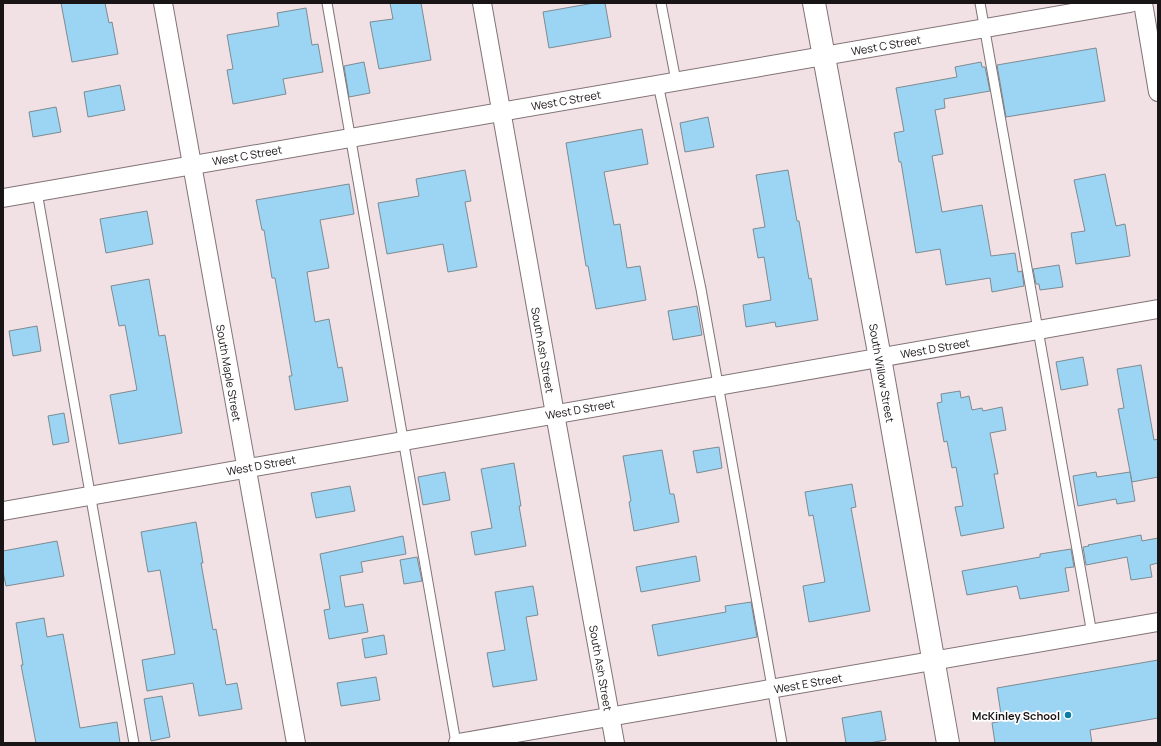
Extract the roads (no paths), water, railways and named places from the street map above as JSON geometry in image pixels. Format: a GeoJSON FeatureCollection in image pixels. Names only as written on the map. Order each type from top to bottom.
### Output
{"type":"FeatureCollection","features":[{"type":"Feature","properties":{"kind":"main road","name":"South Willow Street"},"geometry":{"type":"LineString","coordinates":[[814,3],[880,358],[948,743]]}},
{"type":"Feature","properties":{"kind":"street","name":"South Maple Street"},"geometry":{"type":"LineString","coordinates":[[163,3],[296,743]]}},
{"type":"Feature","properties":{"kind":"street","name":"South Ash Street"},"geometry":{"type":"LineString","coordinates":[[482,3],[500,111],[615,743]]}},
{"type":"Feature","properties":{"kind":"street","name":"West C Street"},"geometry":{"type":"LineString","coordinates":[[3,198],[192,164],[1130,3]]}},
{"type":"Feature","properties":{"kind":"street"},"geometry":{"type":"LineString","coordinates":[[1143,3],[1158,92]]}},
{"type":"Feature","properties":{"kind":"street","name":"West D Street"},"geometry":{"type":"LineString","coordinates":[[3,511],[718,385],[1158,310]]}},
{"type":"Feature","properties":{"kind":"street","name":"West E Street"},"geometry":{"type":"LineString","coordinates":[[457,743],[1158,622]]}},
{"type":"Feature","properties":{"kind":"lane"},"geometry":{"type":"LineString","coordinates":[[327,3],[457,743]]}},
{"type":"Feature","properties":{"kind":"lane"},"geometry":{"type":"LineString","coordinates":[[661,3],[676,81]]}},
{"type":"Feature","properties":{"kind":"lane"},"geometry":{"type":"LineString","coordinates":[[980,3],[1092,634]]}},
{"type":"Feature","properties":{"kind":"lane"},"geometry":{"type":"LineString","coordinates":[[658,84],[701,289],[782,743]]}},
{"type":"Feature","properties":{"kind":"lane"},"geometry":{"type":"LineString","coordinates":[[37,192],[134,743]]}},
{"type":"Feature","properties":{"kind":"place","name":"McKinley School"},"geometry":{"type":"Point","coordinates":[1068,715]}}]}
